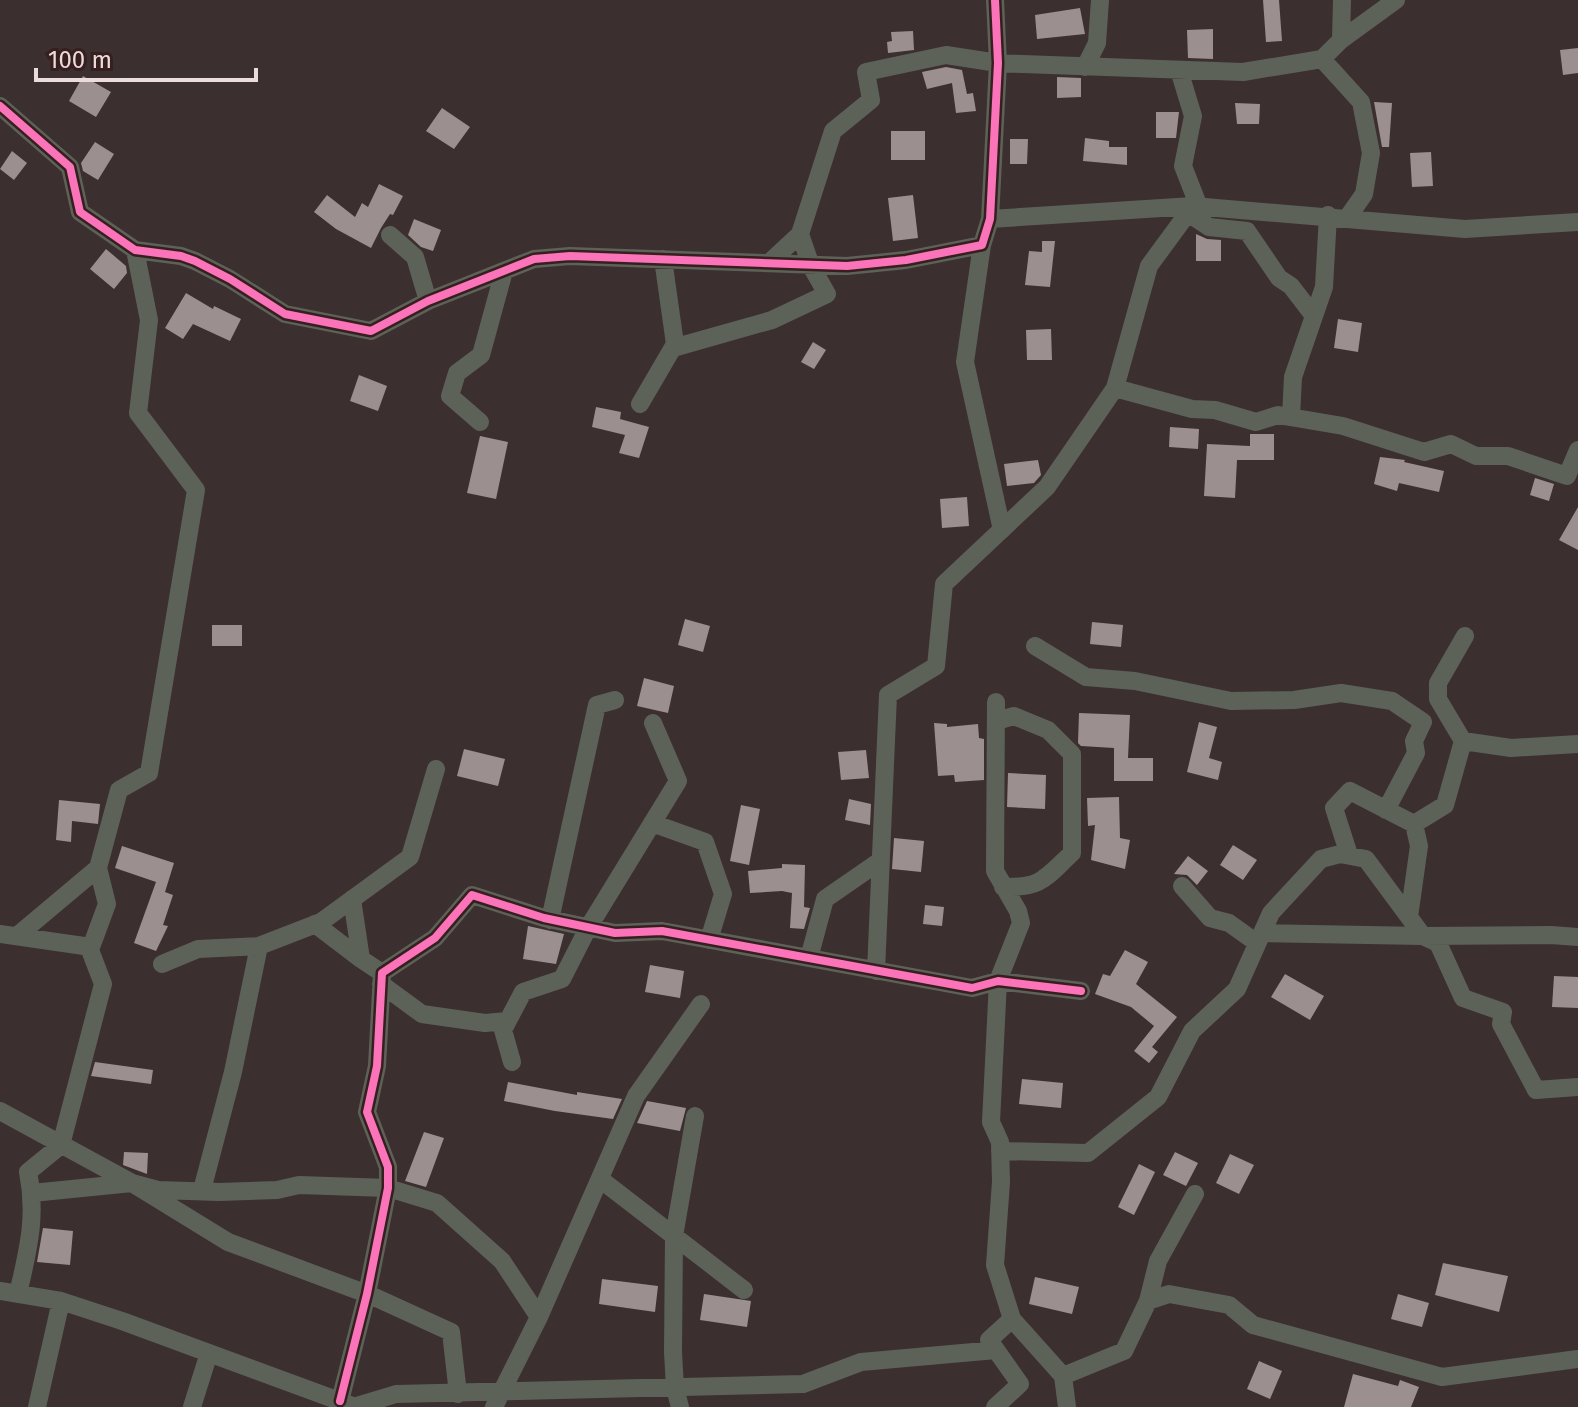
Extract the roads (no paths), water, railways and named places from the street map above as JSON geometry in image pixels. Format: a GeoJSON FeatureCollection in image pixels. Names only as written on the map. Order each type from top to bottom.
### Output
{"type":"FeatureCollection","features":[{"type":"Feature","properties":{"kind":"street"},"geometry":{"type":"LineString","coordinates":[[995,0],[998,63],[990,219],[982,245],[965,362],[1002,530]]}},
{"type":"Feature","properties":{"kind":"street"},"geometry":{"type":"LineString","coordinates":[[1085,67],[1097,43],[1100,0]]}},
{"type":"Feature","properties":{"kind":"street"},"geometry":{"type":"LineString","coordinates":[[1341,40],[1342,0]]}},
{"type":"Feature","properties":{"kind":"street"},"geometry":{"type":"LineString","coordinates":[[769,263],[800,234],[833,131],[871,100],[866,72],[946,55],[998,63],[1243,72],[1322,59],[1341,40],[1396,0]]}},
{"type":"Feature","properties":{"kind":"street"},"geometry":{"type":"LineString","coordinates":[[1322,59],[1361,102],[1371,153],[1364,194],[1348,217]]}},
{"type":"Feature","properties":{"kind":"street"},"geometry":{"type":"LineString","coordinates":[[1179,70],[1193,116],[1183,166],[1193,209],[1209,227],[1247,231],[1279,278],[1291,286],[1314,316]]}},
{"type":"Feature","properties":{"kind":"street"},"geometry":{"type":"LineString","coordinates":[[0,106],[70,167],[80,212],[135,250],[195,261],[285,314],[371,331],[428,301],[534,259],[570,256],[847,266],[906,260],[982,245]]}},
{"type":"Feature","properties":{"kind":"street"},"geometry":{"type":"LineString","coordinates":[[990,219],[1193,209],[1328,215],[1465,229],[1578,222]]}},
{"type":"Feature","properties":{"kind":"street"},"geometry":{"type":"LineString","coordinates":[[876,971],[888,695],[936,666],[944,584],[1047,487],[1115,388],[1149,266],[1193,209]]}},
{"type":"Feature","properties":{"kind":"street"},"geometry":{"type":"LineString","coordinates":[[1291,417],[1293,377],[1324,287],[1328,215]]}},
{"type":"Feature","properties":{"kind":"street"},"geometry":{"type":"LineString","coordinates":[[673,348],[772,320],[827,294],[811,266],[800,234]]}},
{"type":"Feature","properties":{"kind":"street"},"geometry":{"type":"LineString","coordinates":[[390,235],[415,257],[428,301]]}},
{"type":"Feature","properties":{"kind":"street"},"geometry":{"type":"LineString","coordinates":[[28,1172],[61,1145],[103,984],[90,950],[107,904],[98,868],[119,790],[149,773],[196,490],[138,413],[149,320],[135,250]]}},
{"type":"Feature","properties":{"kind":"street"},"geometry":{"type":"LineString","coordinates":[[640,404],[675,344],[663,259]]}},
{"type":"Feature","properties":{"kind":"street"},"geometry":{"type":"LineString","coordinates":[[480,422],[450,396],[457,373],[481,355],[504,271]]}},
{"type":"Feature","properties":{"kind":"street"},"geometry":{"type":"LineString","coordinates":[[1115,388],[1256,422],[1278,415],[1343,426],[1424,452],[1451,444],[1476,456],[1508,456],[1567,476],[1578,450]]}},
{"type":"Feature","properties":{"kind":"street"},"geometry":{"type":"LineString","coordinates":[[1414,824],[1445,805],[1463,741],[1438,699],[1438,683],[1465,636]]}},
{"type":"Feature","properties":{"kind":"street"},"geometry":{"type":"LineString","coordinates":[[1035,646],[1086,677],[1135,681],[1231,701],[1294,700],[1341,693],[1392,701],[1423,722],[1414,741],[1416,753],[1386,810]]}},
{"type":"Feature","properties":{"kind":"street"},"geometry":{"type":"LineString","coordinates":[[550,920],[597,705],[615,700]]}},
{"type":"Feature","properties":{"kind":"street"},"geometry":{"type":"LineString","coordinates":[[1003,887],[1028,888],[1046,877],[1072,853],[1072,754],[1048,730],[996,712],[995,871],[1003,887],[1018,911],[1021,923],[998,981],[991,1122],[1000,1142],[1001,1182],[995,1265],[1012,1319],[1063,1376],[1067,1407]]}},
{"type":"Feature","properties":{"kind":"street"},"geometry":{"type":"LineString","coordinates":[[512,1062],[503,1030],[523,992],[562,979],[588,928],[678,781],[653,723]]}},
{"type":"Feature","properties":{"kind":"street"},"geometry":{"type":"LineString","coordinates":[[1463,741],[1511,748],[1578,744]]}},
{"type":"Feature","properties":{"kind":"street"},"geometry":{"type":"LineString","coordinates":[[162,964],[198,949],[259,946],[315,924],[352,899],[410,857],[436,769]]}},
{"type":"Feature","properties":{"kind":"street"},"geometry":{"type":"LineString","coordinates":[[1349,855],[1334,808],[1350,791],[1414,824]]}},
{"type":"Feature","properties":{"kind":"street"},"geometry":{"type":"LineString","coordinates":[[652,823],[705,842],[723,894],[709,940]]}},
{"type":"Feature","properties":{"kind":"street"},"geometry":{"type":"LineString","coordinates":[[1409,917],[1419,846],[1414,824]]}},
{"type":"Feature","properties":{"kind":"street"},"geometry":{"type":"LineString","coordinates":[[1000,1151],[1088,1153],[1158,1097],[1192,1031],[1237,989],[1271,913],[1321,859],[1340,854],[1366,859],[1423,936],[1438,943],[1463,998],[1503,1012],[1501,1024],[1536,1090],[1578,1087]]}},
{"type":"Feature","properties":{"kind":"street"},"geometry":{"type":"LineString","coordinates":[[809,958],[825,899],[880,861]]}},
{"type":"Feature","properties":{"kind":"street"},"geometry":{"type":"LineString","coordinates":[[8,935],[98,868]]}},
{"type":"Feature","properties":{"kind":"street"},"geometry":{"type":"LineString","coordinates":[[1182,886],[1210,918],[1229,923],[1260,938],[1578,937]]}},
{"type":"Feature","properties":{"kind":"street"},"geometry":{"type":"LineString","coordinates":[[350,1405],[367,1294],[388,1188],[388,1167],[367,1112],[377,1066],[382,979],[435,938],[472,895],[550,920],[615,933],[662,931],[972,988],[998,981],[1081,991]]}},
{"type":"Feature","properties":{"kind":"street"},"geometry":{"type":"LineString","coordinates":[[352,899],[361,959]]}},
{"type":"Feature","properties":{"kind":"street"},"geometry":{"type":"LineString","coordinates":[[315,924],[361,959],[422,1014],[485,1023],[507,1021]]}},
{"type":"Feature","properties":{"kind":"street"},"geometry":{"type":"LineString","coordinates":[[8,935],[91,947]]}},
{"type":"Feature","properties":{"kind":"street"},"geometry":{"type":"LineString","coordinates":[[202,1190],[233,1072],[259,946]]}},
{"type":"Feature","properties":{"kind":"street"},"geometry":{"type":"LineString","coordinates":[[497,1400],[539,1317],[636,1096],[701,1004]]}},
{"type":"Feature","properties":{"kind":"street"},"geometry":{"type":"LineString","coordinates":[[0,1111],[132,1183],[228,1242],[367,1294],[451,1332],[458,1394]]}},
{"type":"Feature","properties":{"kind":"street"},"geometry":{"type":"LineString","coordinates":[[680,1407],[675,1388],[674,1236],[695,1116]]}},
{"type":"Feature","properties":{"kind":"street"},"geometry":{"type":"LineString","coordinates":[[41,1134],[28,1172],[33,1228],[9,1292],[61,1301],[350,1405],[396,1394],[458,1394],[497,1400],[675,1388],[803,1384],[861,1362],[996,1350]]}},
{"type":"Feature","properties":{"kind":"street"},"geometry":{"type":"LineString","coordinates":[[600,1179],[744,1290]]}},
{"type":"Feature","properties":{"kind":"street"},"geometry":{"type":"LineString","coordinates":[[32,1193],[132,1183],[158,1190],[263,1191],[299,1185],[388,1188],[437,1203],[502,1261],[539,1317]]}},
{"type":"Feature","properties":{"kind":"street"},"geometry":{"type":"LineString","coordinates":[[1063,1376],[1124,1351],[1148,1301],[1158,1261],[1195,1194]]}},
{"type":"Feature","properties":{"kind":"street"},"geometry":{"type":"LineString","coordinates":[[1148,1301],[1169,1294],[1229,1305],[1253,1325],[1442,1377],[1578,1359]]}},
{"type":"Feature","properties":{"kind":"street"},"geometry":{"type":"LineString","coordinates":[[37,1407],[61,1301]]}},
{"type":"Feature","properties":{"kind":"street"},"geometry":{"type":"LineString","coordinates":[[995,1407],[1020,1384],[989,1340],[1012,1319]]}},
{"type":"Feature","properties":{"kind":"street"},"geometry":{"type":"LineString","coordinates":[[192,1407],[209,1353]]}}]}
